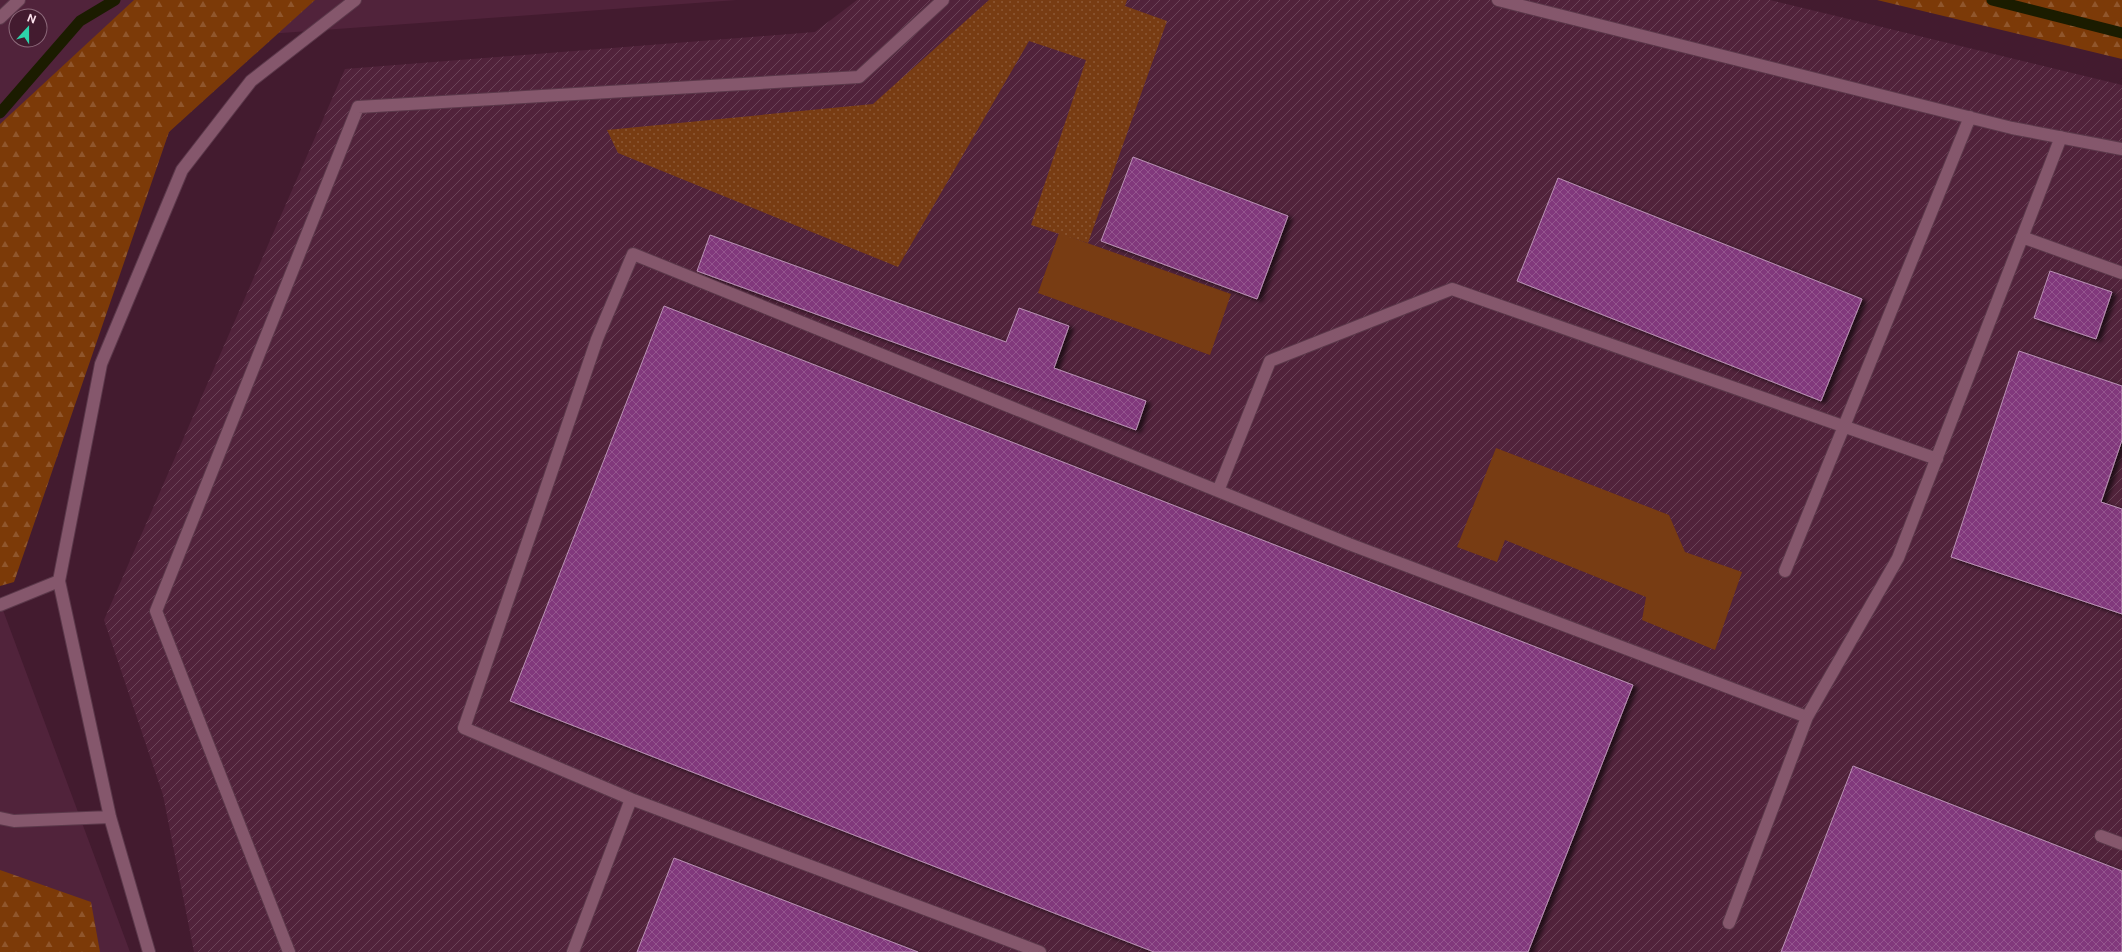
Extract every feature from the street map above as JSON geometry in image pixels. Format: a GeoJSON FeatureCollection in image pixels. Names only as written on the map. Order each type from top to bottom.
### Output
{"type":"FeatureCollection","features":[{"type":"Feature","properties":{"kind":"lane"},"geometry":{"type":"LineString","coordinates":[[0,18],[19,0]]}},
{"type":"Feature","properties":{"kind":"lane"},"geometry":{"type":"LineString","coordinates":[[149,952],[110,817],[59,581],[101,364],[182,170],[251,81],[355,0]]}},
{"type":"Feature","properties":{"kind":"lane"},"geometry":{"type":"LineString","coordinates":[[289,952],[156,611],[358,108],[859,77],[943,0]]}},
{"type":"Feature","properties":{"kind":"lane"},"geometry":{"type":"LineString","coordinates":[[1498,0],[1970,118],[2122,149]]}},
{"type":"Feature","properties":{"kind":"lane"},"geometry":{"type":"LineString","coordinates":[[1785,571],[1970,118]]}},
{"type":"Feature","properties":{"kind":"lane"},"geometry":{"type":"LineString","coordinates":[[1728,923],[1808,717],[1898,558],[2060,137]]}},
{"type":"Feature","properties":{"kind":"lane"},"geometry":{"type":"LineString","coordinates":[[2022,237],[2122,273]]}},
{"type":"Feature","properties":{"kind":"lane"},"geometry":{"type":"LineString","coordinates":[[1040,952],[631,798],[464,728],[597,339],[633,254],[1349,544],[1808,717]]}},
{"type":"Feature","properties":{"kind":"lane"},"geometry":{"type":"LineString","coordinates":[[1218,491],[1270,361],[1452,289],[1937,459]]}},
{"type":"Feature","properties":{"kind":"lane"},"geometry":{"type":"LineString","coordinates":[[0,605],[59,581]]}},
{"type":"Feature","properties":{"kind":"lane"},"geometry":{"type":"LineString","coordinates":[[573,952],[631,798]]}},
{"type":"Feature","properties":{"kind":"lane"},"geometry":{"type":"LineString","coordinates":[[0,818],[14,822],[110,817]]}},
{"type":"Feature","properties":{"kind":"lane"},"geometry":{"type":"LineString","coordinates":[[2101,836],[2122,844]]}},
{"type":"Feature","properties":{"kind":"shaded area"},"geometry":{"type":"Polygon","coordinates":[[[0,0],[737,0],[228,37],[125,133],[0,500],[0,0]]]}},
{"type":"Feature","properties":{"kind":"shaded area"},"geometry":{"type":"Polygon","coordinates":[[[857,0],[1770,0],[2122,85],[2122,952],[194,952],[163,795],[104,620],[345,69],[815,32],[857,0]]]}},
{"type":"Feature","properties":{"kind":"shaded area"},"geometry":{"type":"Polygon","coordinates":[[[989,0],[1127,0],[1125,6],[1167,21],[1088,243],[1031,225],[1086,60],[1029,41],[898,267],[618,153],[607,130],[873,104],[989,0]]]}},
{"type":"Feature","properties":{"kind":"shaded area"},"geometry":{"type":"Polygon","coordinates":[[[1059,233],[1231,294],[1210,355],[1038,293],[1059,233]]]}},
{"type":"Feature","properties":{"kind":"shaded area"},"geometry":{"type":"Polygon","coordinates":[[[1496,448],[1669,515],[1685,552],[1742,572],[1715,650],[1642,620],[1646,597],[1505,540],[1497,562],[1457,547],[1496,448]]]}},
{"type":"Feature","properties":{"kind":"shaded area"},"geometry":{"type":"Polygon","coordinates":[[[0,602],[130,952],[0,952],[0,602]]]}},
{"type":"Feature","properties":{"kind":"green space"},"geometry":{"type":"Polygon","coordinates":[[[134,0],[315,0],[169,132],[14,582],[0,586],[0,124],[134,0]]]}},
{"type":"Feature","properties":{"kind":"green space"},"geometry":{"type":"Polygon","coordinates":[[[1877,0],[2122,0],[2122,59],[1877,0]]]}},
{"type":"Feature","properties":{"kind":"green space"},"geometry":{"type":"Polygon","coordinates":[[[0,870],[91,902],[100,952],[0,952],[0,870]]]}},
{"type":"Feature","properties":{"kind":"building"},"geometry":{"type":"Polygon","coordinates":[[[1133,157],[1288,216],[1257,299],[1101,241],[1133,157]]]}},
{"type":"Feature","properties":{"kind":"building"},"geometry":{"type":"Polygon","coordinates":[[[1558,178],[1862,299],[1821,401],[1517,281],[1558,178]]]}},
{"type":"Feature","properties":{"kind":"building"},"geometry":{"type":"Polygon","coordinates":[[[710,235],[1006,342],[1019,308],[1069,326],[1054,368],[1146,401],[1136,430],[697,271],[710,235]]]}},
{"type":"Feature","properties":{"kind":"building"},"geometry":{"type":"Polygon","coordinates":[[[2050,271],[2112,292],[2096,339],[2034,318],[2050,271]]]}},
{"type":"Feature","properties":{"kind":"building"},"geometry":{"type":"Polygon","coordinates":[[[664,306],[1633,685],[1528,952],[1154,952],[510,701],[664,306]]]}},
{"type":"Feature","properties":{"kind":"building"},"geometry":{"type":"Polygon","coordinates":[[[2019,351],[2122,386],[2122,440],[2101,502],[2122,509],[2122,614],[1951,557],[2019,351]]]}},
{"type":"Feature","properties":{"kind":"building"},"geometry":{"type":"Polygon","coordinates":[[[1853,766],[2122,871],[2122,952],[1781,952],[1853,766]]]}},
{"type":"Feature","properties":{"kind":"building"},"geometry":{"type":"Polygon","coordinates":[[[674,858],[918,952],[637,952],[674,858]]]}},
{"type":"Feature","properties":{"kind":"waterway"},"geometry":{"type":"LineString","coordinates":[[0,113],[80,21],[115,0]]}},
{"type":"Feature","properties":{"kind":"waterway"},"geometry":{"type":"LineString","coordinates":[[1992,0],[2122,33]]}}]}
